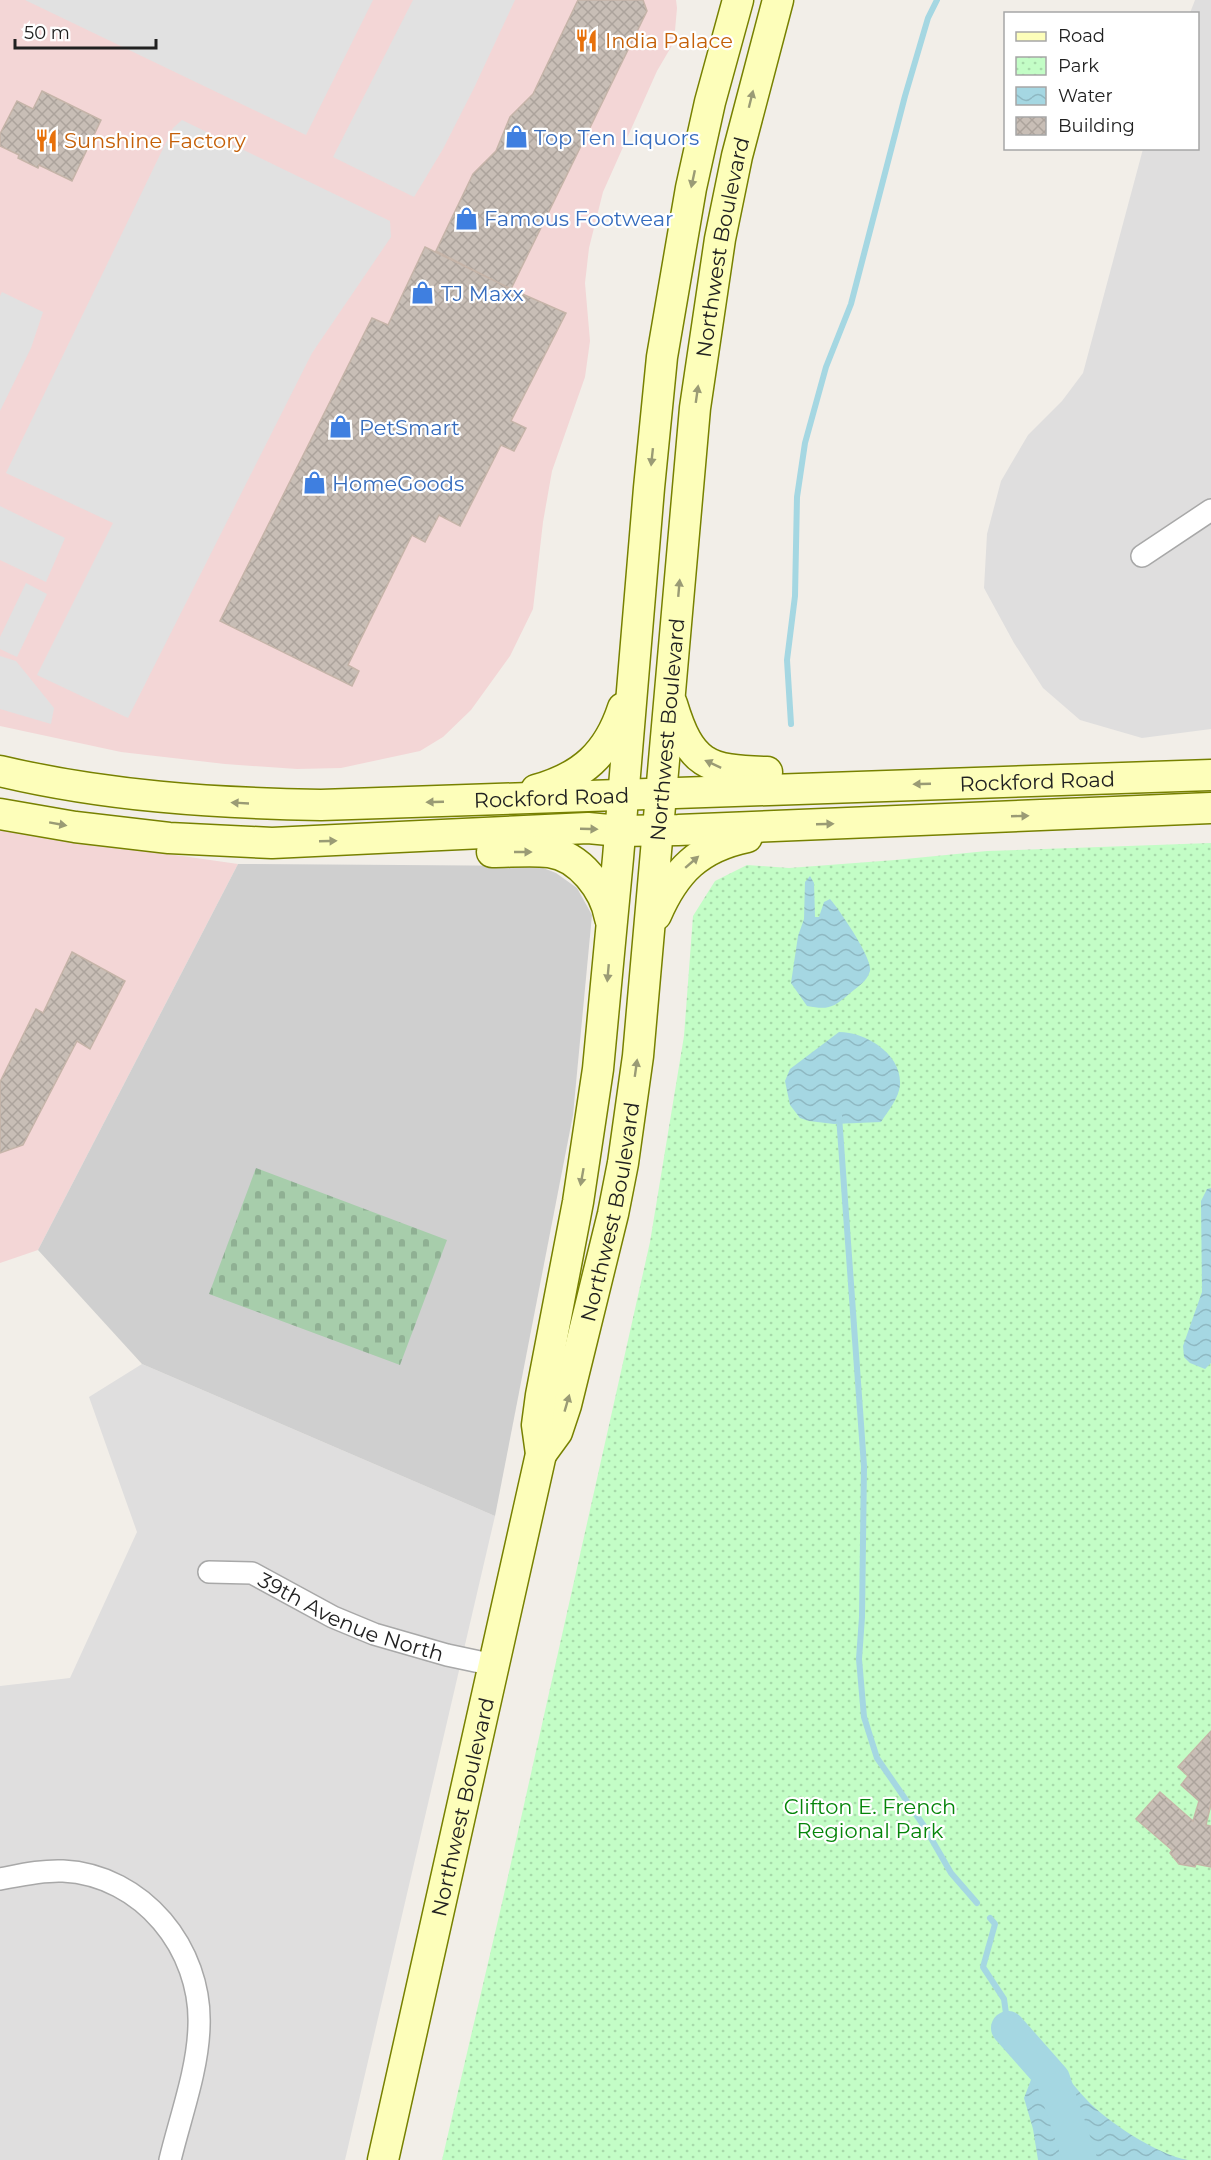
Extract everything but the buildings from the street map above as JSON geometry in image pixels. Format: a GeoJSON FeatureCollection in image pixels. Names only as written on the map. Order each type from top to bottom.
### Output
{"type":"FeatureCollection","features":[{"type":"Feature","properties":{"kind":"main road","name":"Northwest Boulevard"},"geometry":{"type":"LineString","coordinates":[[383,2160],[541,1454],[538,1415],[592,1119],[612,930],[662,357],[693,177],[710,102],[738,0]]}},
{"type":"Feature","properties":{"kind":"main road","name":"Northwest Boulevard"},"geometry":{"type":"LineString","coordinates":[[541,1454],[557,1432],[566,1405],[613,1214],[623,1162],[638,1056],[695,408],[720,239],[737,156],[778,0]]}},
{"type":"Feature","properties":{"kind":"main road"},"geometry":{"type":"LineString","coordinates":[[499,799],[551,786],[569,778],[597,756],[608,744],[616,729],[634,677]]}},
{"type":"Feature","properties":{"kind":"main road"},"geometry":{"type":"LineString","coordinates":[[669,694],[684,738],[700,757],[713,766],[732,771],[845,771],[871,786]]}},
{"type":"Feature","properties":{"kind":"main road","name":"Rockford Road"},"geometry":{"type":"LineString","coordinates":[[0,771],[111,792],[248,803],[321,805],[1211,775]]}},
{"type":"Feature","properties":{"kind":"main road","name":"Rockford Road"},"geometry":{"type":"LineString","coordinates":[[0,814],[75,827],[169,838],[272,843],[588,828],[620,831],[658,830],[1211,808]]}},
{"type":"Feature","properties":{"kind":"main road"},"geometry":{"type":"LineString","coordinates":[[650,928],[669,887],[694,859],[710,848],[728,841],[754,836],[776,826]]}},
{"type":"Feature","properties":{"kind":"main road"},"geometry":{"type":"LineString","coordinates":[[384,839],[412,853],[445,855],[481,852],[551,852],[562,856],[575,864],[596,884],[608,908],[612,930]]}},
{"type":"Feature","properties":{"kind":"street"},"geometry":{"type":"LineString","coordinates":[[1142,556],[1211,510]]}},
{"type":"Feature","properties":{"kind":"street","name":"39th Avenue North"},"geometry":{"type":"LineString","coordinates":[[209,1572],[252,1574],[333,1617],[374,1634],[447,1655],[494,1665]]}},
{"type":"Feature","properties":{"kind":"street"},"geometry":{"type":"LineString","coordinates":[[0,1879],[33,1872],[65,1871],[99,1878],[128,1891],[155,1911],[176,1936],[197,1992],[199,2026],[195,2060],[170,2160]]}},
{"type":"Feature","properties":{"kind":"shaded area"},"geometry":{"type":"Polygon","coordinates":[[[0,0],[676,0],[674,42],[657,71],[603,192],[589,248],[585,283],[590,341],[585,377],[552,471],[543,522],[533,609],[510,656],[471,710],[443,737],[420,751],[341,768],[297,769],[225,764],[121,752],[0,726],[0,0]]]}},
{"type":"Feature","properties":{"kind":"shaded area"},"geometry":{"type":"Polygon","coordinates":[[[25,0],[373,0],[306,135],[25,0]]]}},
{"type":"Feature","properties":{"kind":"shaded area"},"geometry":{"type":"Polygon","coordinates":[[[413,0],[515,0],[443,149],[414,197],[333,157],[413,0]]]}},
{"type":"Feature","properties":{"kind":"shaded area"},"geometry":{"type":"Polygon","coordinates":[[[1195,0],[1211,0],[1211,729],[1142,738],[1080,720],[1043,688],[1014,643],[984,588],[987,534],[1001,481],[1028,435],[1062,401],[1083,373],[1143,150],[1199,150],[1199,12],[1190,12],[1195,0]]]}},
{"type":"Feature","properties":{"kind":"shaded area"},"geometry":{"type":"Polygon","coordinates":[[[182,120],[390,221],[391,237],[312,353],[128,718],[37,675],[113,523],[6,473],[173,128],[182,120]]]}},
{"type":"Feature","properties":{"kind":"shaded area"},"geometry":{"type":"Polygon","coordinates":[[[2,292],[43,312],[31,348],[0,411],[0,296],[2,292]]]}},
{"type":"Feature","properties":{"kind":"shaded area"},"geometry":{"type":"Polygon","coordinates":[[[0,506],[65,538],[46,582],[0,560],[0,506]]]}},
{"type":"Feature","properties":{"kind":"shaded area"},"geometry":{"type":"Polygon","coordinates":[[[26,583],[47,594],[17,657],[0,649],[0,637],[26,583]]]}},
{"type":"Feature","properties":{"kind":"shaded area"},"geometry":{"type":"Polygon","coordinates":[[[0,656],[16,661],[54,708],[51,724],[0,709],[0,656]]]}},
{"type":"Feature","properties":{"kind":"shaded area"},"geometry":{"type":"Polygon","coordinates":[[[0,827],[238,864],[38,1250],[0,1263],[0,827]]]}},
{"type":"Feature","properties":{"kind":"shaded area"},"geometry":{"type":"Polygon","coordinates":[[[238,864],[538,866],[556,873],[577,888],[592,915],[573,1115],[495,1516],[142,1364],[38,1250],[238,864]]]}},
{"type":"Feature","properties":{"kind":"shaded area"},"geometry":{"type":"Polygon","coordinates":[[[142,1364],[495,1516],[345,2160],[0,2160],[0,1686],[70,1678],[137,1532],[89,1397],[142,1364]]]}},
{"type":"Feature","properties":{"kind":"green space","name":"Clifton E. French Regional Park"},"geometry":{"type":"Polygon","coordinates":[[[1211,843],[1211,2160],[442,2160],[650,1242],[684,1036],[693,916],[715,881],[747,865],[789,868],[987,851],[1211,843]]]}},
{"type":"Feature","properties":{"kind":"green space"},"geometry":{"type":"Polygon","coordinates":[[[256,1168],[447,1240],[400,1365],[209,1294],[256,1168]]]}},
{"type":"Feature","properties":{"kind":"water"},"geometry":{"type":"Polygon","coordinates":[[[810,876],[814,883],[815,917],[819,917],[824,902],[830,899],[855,934],[870,965],[869,975],[861,984],[839,1002],[825,1008],[807,1006],[791,983],[798,936],[804,919],[805,882],[810,876]]]}},
{"type":"Feature","properties":{"kind":"water"},"geometry":{"type":"Polygon","coordinates":[[[839,1032],[860,1036],[871,1041],[889,1055],[895,1064],[899,1074],[898,1095],[881,1122],[834,1124],[809,1121],[800,1118],[790,1105],[785,1081],[790,1069],[839,1032]]]}},
{"type":"Feature","properties":{"kind":"water"},"geometry":{"type":"Polygon","coordinates":[[[1211,1188],[1211,1363],[1205,1369],[1190,1363],[1184,1357],[1183,1346],[1202,1292],[1201,1201],[1207,1189],[1211,1188]]]}},
{"type":"Feature","properties":{"kind":"water"},"geometry":{"type":"Polygon","coordinates":[[[1035,2040],[1086,2099],[1107,2118],[1148,2145],[1188,2160],[1038,2160],[1033,2129],[1024,2098],[1034,2072],[1024,2055],[1035,2040]]]}},
{"type":"Feature","properties":{"kind":"waterway"},"geometry":{"type":"LineString","coordinates":[[791,724],[787,660],[795,596],[797,497],[805,443],[826,367],[851,304],[905,96],[928,18],[937,0]]}},
{"type":"Feature","properties":{"kind":"waterway"},"geometry":{"type":"LineString","coordinates":[[839,1116],[864,1466],[862,1617],[859,1659],[864,1717],[877,1758],[924,1826],[951,1873],[977,1903]]}},
{"type":"Feature","properties":{"kind":"waterway"},"geometry":{"type":"LineString","coordinates":[[990,1918],[995,1924],[983,1967],[1004,1999],[1008,2028]]}},
{"type":"Feature","properties":{"kind":"waterway"},"geometry":{"type":"LineString","coordinates":[[1008,2028],[1053,2079],[1080,2160]]}},
{"type":"Feature","properties":{"kind":"place","name":"India Palace"},"geometry":{"type":"Point","coordinates":[587,40]}},
{"type":"Feature","properties":{"kind":"place","name":"Top Ten Liquors"},"geometry":{"type":"Point","coordinates":[516,137]}},
{"type":"Feature","properties":{"kind":"place","name":"Sunshine Factory"},"geometry":{"type":"Point","coordinates":[46,140]}},
{"type":"Feature","properties":{"kind":"place","name":"Famous Footwear"},"geometry":{"type":"Point","coordinates":[466,218]}},
{"type":"Feature","properties":{"kind":"place","name":"TJ Maxx"},"geometry":{"type":"Point","coordinates":[423,293]}},
{"type":"Feature","properties":{"kind":"place","name":"PetSmart"},"geometry":{"type":"Point","coordinates":[341,427]}},
{"type":"Feature","properties":{"kind":"place","name":"HomeGoods"},"geometry":{"type":"Point","coordinates":[314,483]}}]}
